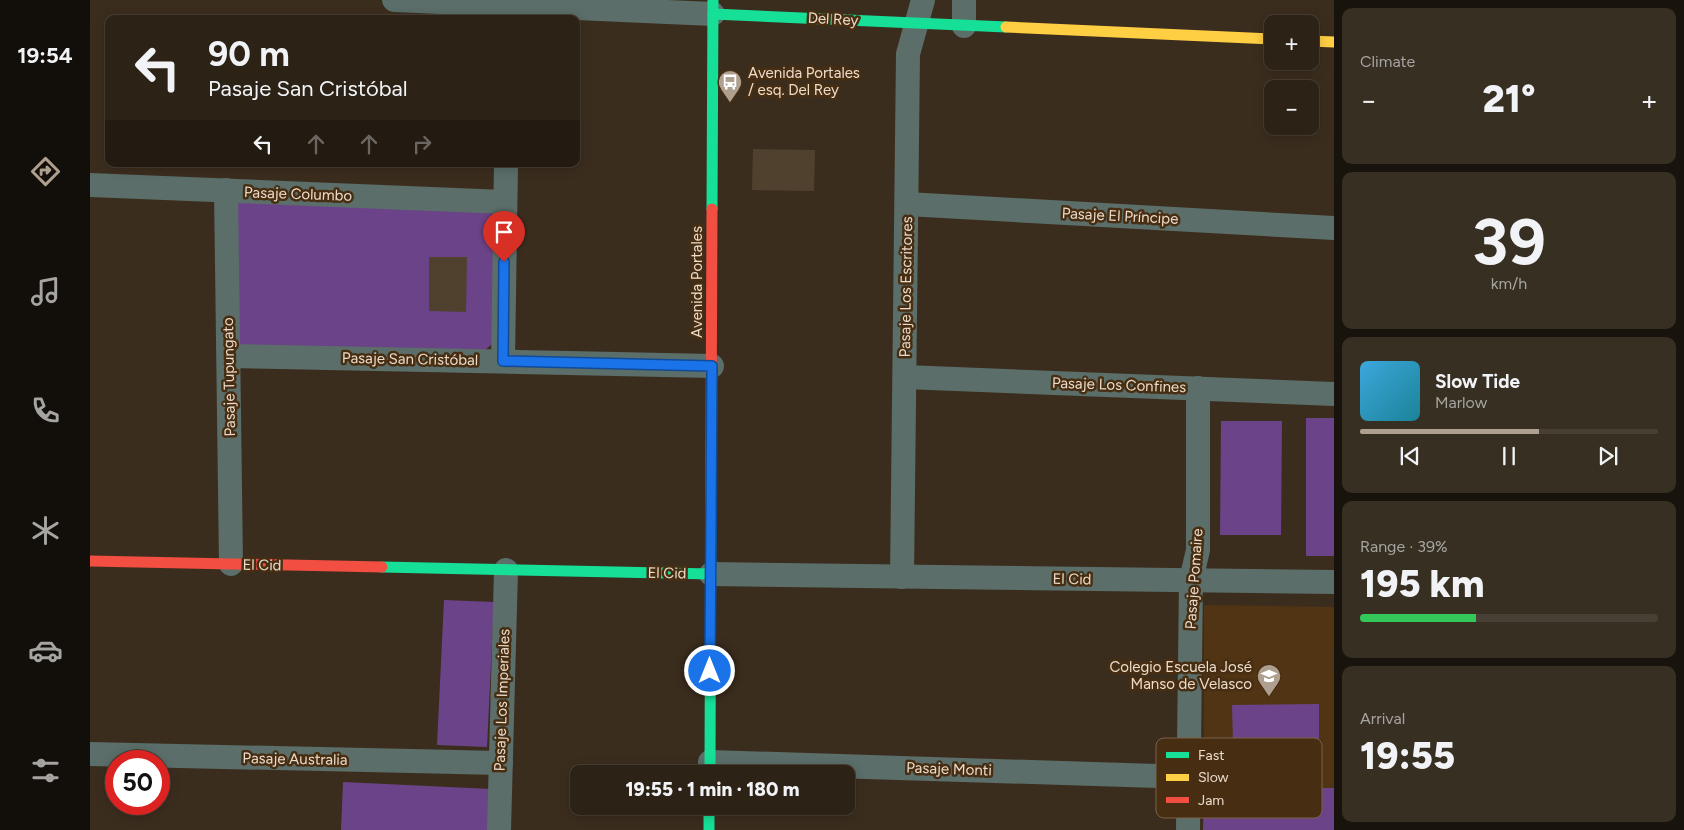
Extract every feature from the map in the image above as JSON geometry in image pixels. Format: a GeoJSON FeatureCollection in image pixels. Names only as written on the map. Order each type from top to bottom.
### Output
{"type":"FeatureCollection","features":[{"type":"Feature","properties":{"kind":"street","name":"Del Rey"},"geometry":{"type":"LineString","coordinates":[[394,0],[509,12],[713,7],[964,26],[1264,39]]}},
{"type":"Feature","properties":{"kind":"street","name":"Pasaje Los Escritores"},"geometry":{"type":"LineString","coordinates":[[902,577],[908,54],[922,0]]}},
{"type":"Feature","properties":{"kind":"street"},"geometry":{"type":"LineString","coordinates":[[964,0],[964,26]]}},
{"type":"Feature","properties":{"kind":"street","name":"Avenida Portales"},"geometry":{"type":"LineString","coordinates":[[710,765],[713,7]]}},
{"type":"Feature","properties":{"kind":"street"},"geometry":{"type":"LineString","coordinates":[[1319,41],[1334,42]]}},
{"type":"Feature","properties":{"kind":"street"},"geometry":{"type":"LineString","coordinates":[[503,361],[506,167]]}},
{"type":"Feature","properties":{"kind":"street","name":"Pasaje Columbo"},"geometry":{"type":"LineString","coordinates":[[90,185],[505,202]]}},
{"type":"Feature","properties":{"kind":"street","name":"Pasaje Tupungato"},"geometry":{"type":"LineString","coordinates":[[226,190],[231,564]]}},
{"type":"Feature","properties":{"kind":"street","name":"Pasaje El Príncipe"},"geometry":{"type":"LineString","coordinates":[[906,204],[1334,228]]}},
{"type":"Feature","properties":{"kind":"street","name":"Pasaje San Cristóbal"},"geometry":{"type":"LineString","coordinates":[[229,356],[712,366]]}},
{"type":"Feature","properties":{"kind":"street","name":"Pasaje Los Confines"},"geometry":{"type":"LineString","coordinates":[[905,377],[1334,394]]}},
{"type":"Feature","properties":{"kind":"street","name":"Pasaje Pomaire"},"geometry":{"type":"LineString","coordinates":[[1189,738],[1191,580],[1198,550],[1198,388]]}},
{"type":"Feature","properties":{"kind":"street","name":"El Cid"},"geometry":{"type":"LineString","coordinates":[[90,561],[711,574],[1334,582]]}},
{"type":"Feature","properties":{"kind":"street","name":"Pasaje Los Imperiales"},"geometry":{"type":"LineString","coordinates":[[499,830],[506,570]]}},
{"type":"Feature","properties":{"kind":"street","name":"Pasaje Australia"},"geometry":{"type":"LineString","coordinates":[[90,754],[500,763]]}},
{"type":"Feature","properties":{"kind":"street","name":"Pasaje Monti"},"geometry":{"type":"LineString","coordinates":[[855,771],[1156,776]]}},
{"type":"Feature","properties":{"kind":"street"},"geometry":{"type":"LineString","coordinates":[[709,830],[710,815]]}},
{"type":"Feature","properties":{"kind":"shaded area"},"geometry":{"type":"Polygon","coordinates":[[[236,200],[487,207],[498,215],[492,344],[482,353],[239,349],[236,200]]]}},
{"type":"Feature","properties":{"kind":"shaded area"},"geometry":{"type":"Polygon","coordinates":[[[1306,418],[1334,418],[1334,556],[1306,556],[1306,418]]]}},
{"type":"Feature","properties":{"kind":"shaded area"},"geometry":{"type":"Polygon","coordinates":[[[1221,421],[1282,421],[1281,535],[1220,535],[1221,421]]]}},
{"type":"Feature","properties":{"kind":"shaded area"},"geometry":{"type":"Polygon","coordinates":[[[444,600],[494,602],[487,747],[437,745],[444,600]]]}},
{"type":"Feature","properties":{"kind":"shaded area","name":"Colegio Escuela José Manso de Velasco"},"geometry":{"type":"Polygon","coordinates":[[[1204,605],[1334,607],[1334,788],[1322,788],[1322,738],[1204,738],[1204,605]]]}},
{"type":"Feature","properties":{"kind":"shaded area"},"geometry":{"type":"Polygon","coordinates":[[[1319,704],[1319,738],[1233,738],[1232,705],[1319,704]]]}},
{"type":"Feature","properties":{"kind":"shaded area"},"geometry":{"type":"Polygon","coordinates":[[[343,782],[491,789],[490,830],[341,830],[343,782]]]}},
{"type":"Feature","properties":{"kind":"shaded area"},"geometry":{"type":"Polygon","coordinates":[[[1322,788],[1334,788],[1334,830],[1203,830],[1203,818],[1322,818],[1322,788]]]}},
{"type":"Feature","properties":{"kind":"building"},"geometry":{"type":"Polygon","coordinates":[[[753,149],[815,150],[814,191],[752,190],[753,149]]]}},
{"type":"Feature","properties":{"kind":"building"},"geometry":{"type":"Polygon","coordinates":[[[429,257],[467,257],[466,312],[429,311],[429,257]]]}},
{"type":"Feature","properties":{"kind":"traffic: fast"},"geometry":{"type":"LineString","coordinates":[[712,209],[713,0]]}},
{"type":"Feature","properties":{"kind":"traffic: fast"},"geometry":{"type":"LineString","coordinates":[[713,14],[1006,27]]}},
{"type":"Feature","properties":{"kind":"traffic: fast"},"geometry":{"type":"LineString","coordinates":[[710,765],[711,441]]}},
{"type":"Feature","properties":{"kind":"traffic: fast"},"geometry":{"type":"LineString","coordinates":[[382,567],[711,574]]}},
{"type":"Feature","properties":{"kind":"traffic: fast"},"geometry":{"type":"LineString","coordinates":[[709,815],[709,830]]}},
{"type":"Feature","properties":{"kind":"traffic: slow"},"geometry":{"type":"LineString","coordinates":[[1006,27],[1264,39]]}},
{"type":"Feature","properties":{"kind":"traffic: slow"},"geometry":{"type":"LineString","coordinates":[[1319,41],[1334,42]]}},
{"type":"Feature","properties":{"kind":"traffic: jam"},"geometry":{"type":"LineString","coordinates":[[711,441],[712,209]]}},
{"type":"Feature","properties":{"kind":"traffic: jam"},"geometry":{"type":"LineString","coordinates":[[90,561],[382,567]]}},
{"type":"Feature","properties":{"kind":"place","name":"Avenida Portales / esq. Del Rey"},"geometry":{"type":"Point","coordinates":[730,103]}},
{"type":"Feature","properties":{"kind":"place","name":"Colegio Escuela José Manso de Velasco"},"geometry":{"type":"Point","coordinates":[1269,697]}},
{"type":"Feature","properties":{"kind":"route"},"geometry":{"type":"LineString","coordinates":[[504,262],[503,361],[712,366],[710,671]]}}]}
